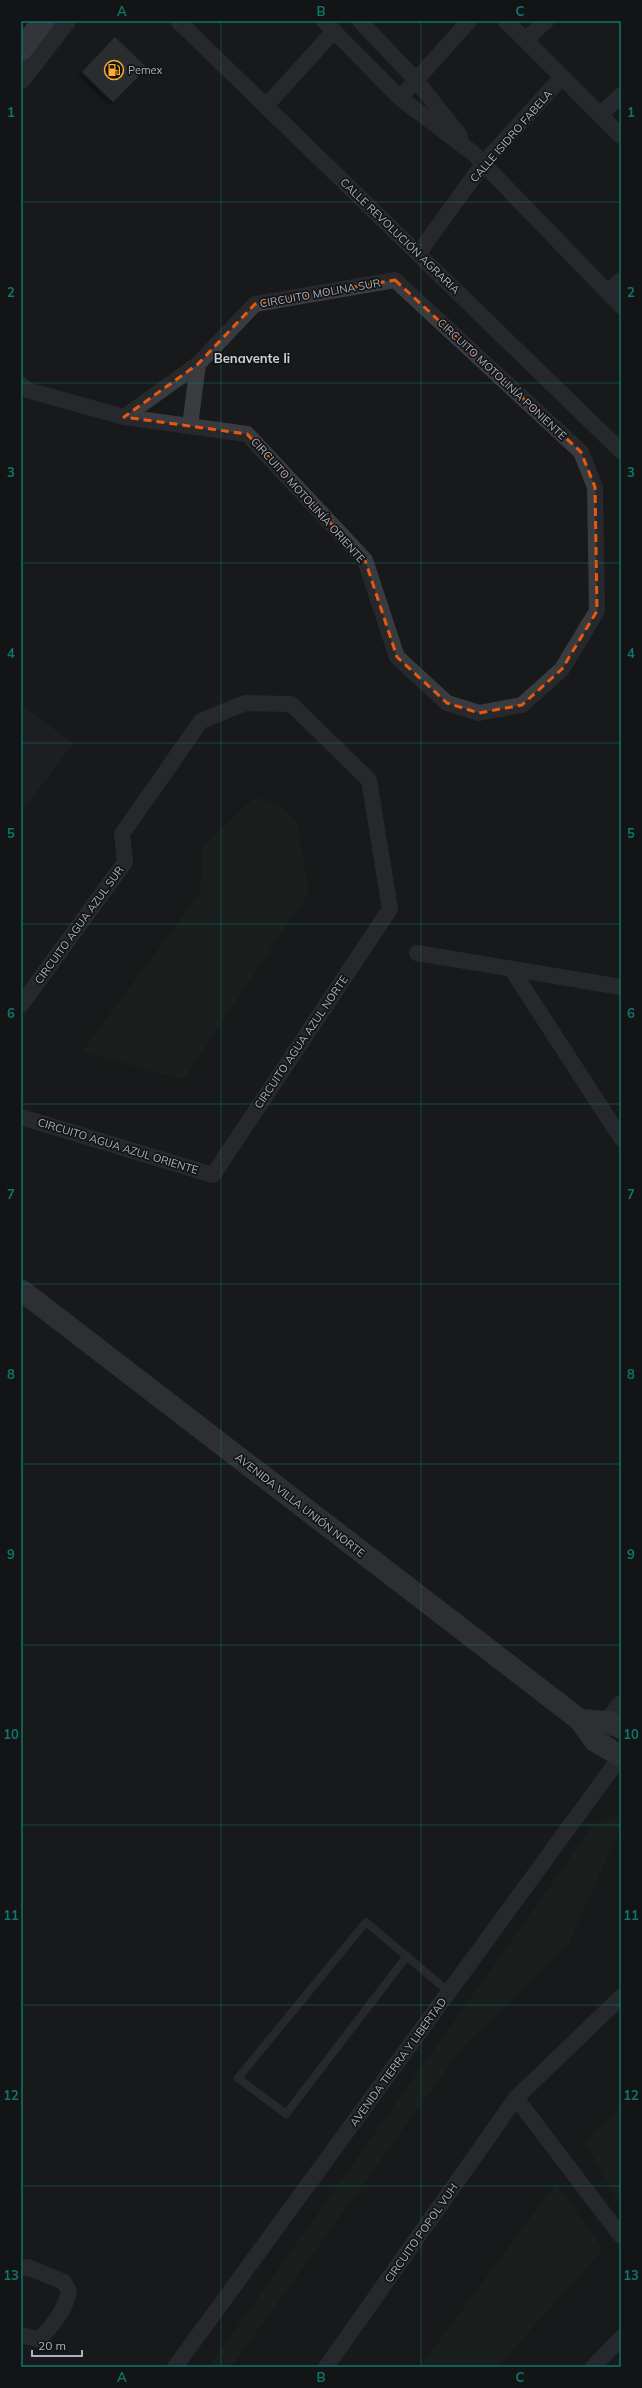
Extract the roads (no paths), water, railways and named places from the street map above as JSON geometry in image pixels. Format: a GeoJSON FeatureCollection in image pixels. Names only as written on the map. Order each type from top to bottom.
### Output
{"type":"FeatureCollection","features":[{"type":"Feature","properties":{"kind":"main road"},"geometry":{"type":"LineString","coordinates":[[21,50],[43,21]]}},
{"type":"Feature","properties":{"kind":"main road","name":"AVENIDA VILLA UNIÓN NORTE"},"geometry":{"type":"LineString","coordinates":[[21,1290],[580,1720],[595,1741],[621,1756]]}},
{"type":"Feature","properties":{"kind":"main road"},"geometry":{"type":"LineString","coordinates":[[580,1720],[617,1718]]}},
{"type":"Feature","properties":{"kind":"street"},"geometry":{"type":"LineString","coordinates":[[21,79],[66,21]]}},
{"type":"Feature","properties":{"kind":"street","name":"CALLE REVOLUCIÓN AGRARIA"},"geometry":{"type":"LineString","coordinates":[[178,21],[621,451]]}},
{"type":"Feature","properties":{"kind":"street"},"geometry":{"type":"LineString","coordinates":[[360,21],[415,79],[478,159],[621,306]]}},
{"type":"Feature","properties":{"kind":"street"},"geometry":{"type":"LineString","coordinates":[[400,98],[415,79],[469,21]]}},
{"type":"Feature","properties":{"kind":"street"},"geometry":{"type":"LineString","coordinates":[[506,21],[621,136]]}},
{"type":"Feature","properties":{"kind":"street"},"geometry":{"type":"LineString","coordinates":[[525,40],[546,21]]}},
{"type":"Feature","properties":{"kind":"street"},"geometry":{"type":"LineString","coordinates":[[266,106],[329,26],[400,98],[478,159]]}},
{"type":"Feature","properties":{"kind":"street","name":"CALLE ISIDRO FABELA"},"geometry":{"type":"LineString","coordinates":[[418,254],[478,159],[562,77]]}},
{"type":"Feature","properties":{"kind":"street"},"geometry":{"type":"LineString","coordinates":[[600,115],[621,95]]}},
{"type":"Feature","properties":{"kind":"street","name":"CIRCUITO MOLINA SUR"},"geometry":{"type":"LineString","coordinates":[[124,417],[198,364],[256,304],[395,280]]}},
{"type":"Feature","properties":{"kind":"street","name":"CIRCUITO MOTOLINÍA PONIENTE"},"geometry":{"type":"LineString","coordinates":[[395,280],[581,452],[595,487],[597,611],[562,668],[522,705],[479,713]]}},
{"type":"Feature","properties":{"kind":"street"},"geometry":{"type":"LineString","coordinates":[[608,292],[621,280]]}},
{"type":"Feature","properties":{"kind":"street"},"geometry":{"type":"LineString","coordinates":[[190,426],[198,364]]}},
{"type":"Feature","properties":{"kind":"street","name":"CIRCUITO MOTOLINÍA ORIENTE"},"geometry":{"type":"LineString","coordinates":[[21,384],[27,390],[124,417],[247,434],[365,560],[397,657],[447,703],[479,713]]}},
{"type":"Feature","properties":{"kind":"street","name":"CIRCUITO AGUA AZUL SUR"},"geometry":{"type":"LineString","coordinates":[[21,1005],[125,862],[122,834],[201,721],[245,704],[291,704],[369,780],[390,909]]}},
{"type":"Feature","properties":{"kind":"street","name":"CIRCUITO AGUA AZUL NORTE"},"geometry":{"type":"LineString","coordinates":[[212,1175],[390,909]]}},
{"type":"Feature","properties":{"kind":"street"},"geometry":{"type":"LineString","coordinates":[[417,953],[621,987]]}},
{"type":"Feature","properties":{"kind":"street"},"geometry":{"type":"LineString","coordinates":[[512,970],[621,1138]]}},
{"type":"Feature","properties":{"kind":"street","name":"CIRCUITO AGUA AZUL ORIENTE"},"geometry":{"type":"LineString","coordinates":[[22,1116],[212,1175]]}},
{"type":"Feature","properties":{"kind":"street"},"geometry":{"type":"LineString","coordinates":[[595,1741],[617,1718]]}},
{"type":"Feature","properties":{"kind":"street","name":"AVENIDA TIERRA Y LIBERTAD"},"geometry":{"type":"LineString","coordinates":[[175,2367],[621,1756]]}},
{"type":"Feature","properties":{"kind":"street","name":"CIRCUITO POPOL VUH"},"geometry":{"type":"LineString","coordinates":[[326,2367],[516,2098],[621,1997]]}},
{"type":"Feature","properties":{"kind":"street"},"geometry":{"type":"LineString","coordinates":[[516,2098],[621,2236]]}},
{"type":"Feature","properties":{"kind":"street"},"geometry":{"type":"LineString","coordinates":[[21,2269],[27,2267],[64,2282],[69,2291],[67,2301],[44,2335],[37,2339],[21,2335]]}},
{"type":"Feature","properties":{"kind":"street"},"geometry":{"type":"LineString","coordinates":[[594,2367],[621,2338]]}},
{"type":"Feature","properties":{"kind":"lane"},"geometry":{"type":"LineString","coordinates":[[407,1956],[286,2114],[238,2078],[366,1922],[407,1956],[449,1992]]}},
{"type":"Feature","properties":{"kind":"place","name":"Pemex"},"geometry":{"type":"Point","coordinates":[114,70]}},
{"type":"Feature","properties":{"kind":"district","name":"Benavente Ii"},"geometry":{"type":"Point","coordinates":[252,358]}}]}
